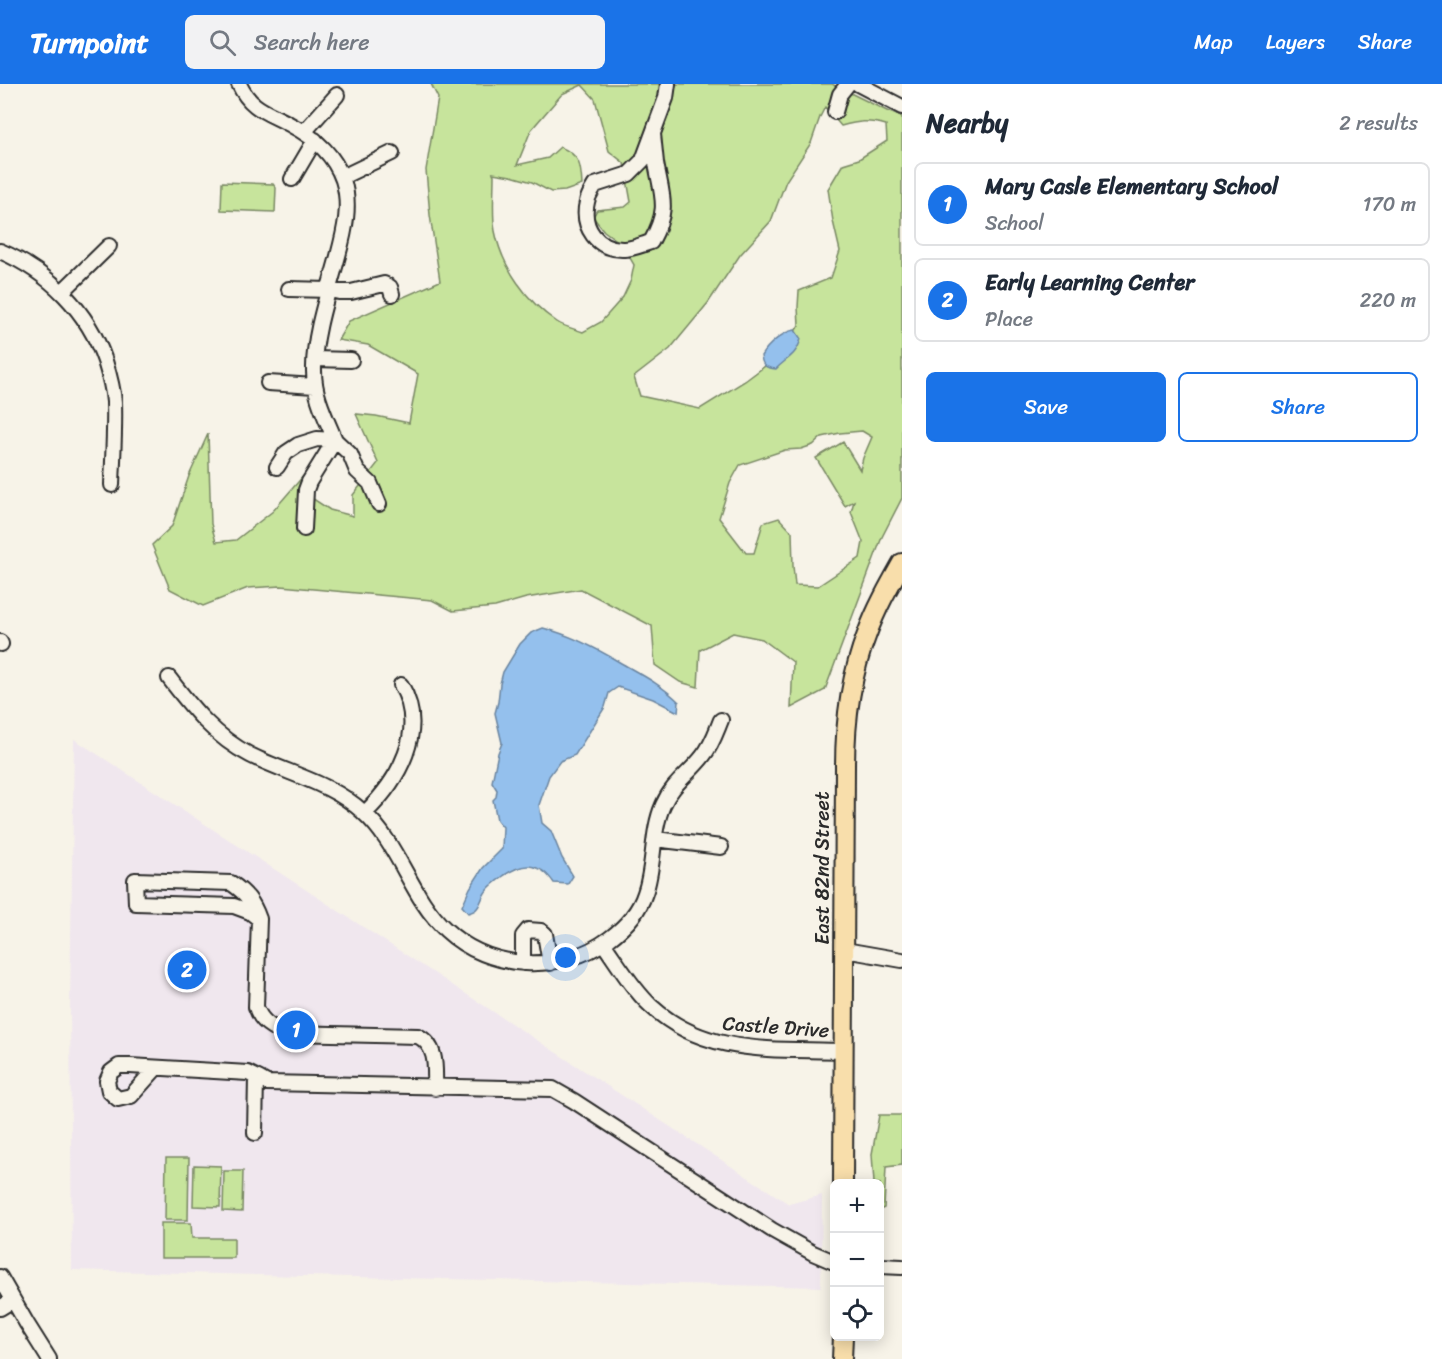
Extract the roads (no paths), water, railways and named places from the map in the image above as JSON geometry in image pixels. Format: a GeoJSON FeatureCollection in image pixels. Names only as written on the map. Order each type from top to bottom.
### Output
{"type":"FeatureCollection","features":[{"type":"Feature","properties":{"kind":"main road","name":"East 82nd Street"},"geometry":{"type":"LineString","coordinates":[[843,1179],[845,744],[850,693],[866,635],[902,563]]}},
{"type":"Feature","properties":{"kind":"main road"},"geometry":{"type":"LineString","coordinates":[[842,1359],[843,1341]]}},
{"type":"Feature","properties":{"kind":"street"},"geometry":{"type":"LineString","coordinates":[[238,84],[248,100],[260,110],[310,136],[330,156],[342,177],[347,203],[345,228],[316,343],[315,386],[316,394],[335,440],[350,454],[357,471],[370,483],[379,504]]}},
{"type":"Feature","properties":{"kind":"street"},"geometry":{"type":"LineString","coordinates":[[653,134],[664,204],[659,228],[651,242],[624,249],[606,247],[592,236],[585,218],[587,200],[595,185],[629,174],[643,160],[666,98],[668,84]]}},
{"type":"Feature","properties":{"kind":"street"},"geometry":{"type":"LineString","coordinates":[[835,112],[840,94],[848,84]]}},
{"type":"Feature","properties":{"kind":"street"},"geometry":{"type":"LineString","coordinates":[[858,84],[902,107]]}},
{"type":"Feature","properties":{"kind":"street"},"geometry":{"type":"LineString","coordinates":[[292,179],[310,136],[337,95]]}},
{"type":"Feature","properties":{"kind":"street"},"geometry":{"type":"LineString","coordinates":[[342,177],[392,153]]}},
{"type":"Feature","properties":{"kind":"street"},"geometry":{"type":"LineString","coordinates":[[62,292],[109,246]]}},
{"type":"Feature","properties":{"kind":"street"},"geometry":{"type":"LineString","coordinates":[[0,251],[26,264],[62,292],[79,312],[102,352],[114,402],[112,485]]}},
{"type":"Feature","properties":{"kind":"street"},"geometry":{"type":"LineString","coordinates":[[289,289],[351,292],[384,284],[390,287],[392,294]]}},
{"type":"Feature","properties":{"kind":"street"},"geometry":{"type":"LineString","coordinates":[[315,359],[351,360]]}},
{"type":"Feature","properties":{"kind":"street"},"geometry":{"type":"LineString","coordinates":[[268,383],[315,386]]}},
{"type":"Feature","properties":{"kind":"street"},"geometry":{"type":"LineString","coordinates":[[277,467],[286,453],[298,445],[317,440],[335,440]]}},
{"type":"Feature","properties":{"kind":"street"},"geometry":{"type":"LineString","coordinates":[[304,529],[306,490],[335,440]]}},
{"type":"Feature","properties":{"kind":"street"},"geometry":{"type":"LineString","coordinates":[[169,678],[199,716],[226,741],[263,761],[338,793],[365,813],[387,840],[424,906],[445,930],[462,943],[487,955],[523,963],[550,963],[578,956],[603,943],[621,929],[635,913],[648,884],[658,816],[664,802],[675,785],[703,756],[721,720]]}},
{"type":"Feature","properties":{"kind":"street"},"geometry":{"type":"LineString","coordinates":[[365,813],[381,798],[393,781],[406,753],[412,725],[410,707],[402,685]]}},
{"type":"Feature","properties":{"kind":"street"},"geometry":{"type":"LineString","coordinates":[[655,839],[721,848]]}},
{"type":"Feature","properties":{"kind":"street"},"geometry":{"type":"LineString","coordinates":[[259,919],[250,912],[234,906],[136,903],[135,880],[231,883],[244,891],[259,919],[256,1007],[259,1015],[267,1024],[279,1031],[294,1034],[418,1036],[424,1039],[433,1051],[435,1088]]}},
{"type":"Feature","properties":{"kind":"street"},"geometry":{"type":"LineString","coordinates":[[523,963],[523,936],[528,930],[541,931],[545,934],[550,963]]}},
{"type":"Feature","properties":{"kind":"street","name":"Castle Drive"},"geometry":{"type":"LineString","coordinates":[[603,943],[650,1005],[675,1025],[693,1035],[739,1047],[844,1051]]}},
{"type":"Feature","properties":{"kind":"street"},"geometry":{"type":"LineString","coordinates":[[844,950],[902,960]]}},
{"type":"Feature","properties":{"kind":"street"},"geometry":{"type":"LineString","coordinates":[[156,1068],[131,1096],[118,1099],[109,1091],[107,1081],[111,1072],[119,1066],[140,1067],[248,1073],[267,1083],[556,1090],[765,1225],[813,1254],[830,1260]]}},
{"type":"Feature","properties":{"kind":"street"},"geometry":{"type":"LineString","coordinates":[[255,1133],[256,1077]]}},
{"type":"Feature","properties":{"kind":"street"},"geometry":{"type":"LineString","coordinates":[[884,1266],[902,1267]]}},
{"type":"Feature","properties":{"kind":"street"},"geometry":{"type":"LineString","coordinates":[[0,1277],[49,1359]]}},
{"type":"Feature","properties":{"kind":"street"},"geometry":{"type":"LineString","coordinates":[[0,1308],[13,1300]]}},
{"type":"Feature","properties":{"kind":"water"},"geometry":{"type":"Polygon","coordinates":[[[795,330],[801,339],[794,353],[776,369],[765,366],[761,356],[767,348],[781,336],[795,330]]]}},
{"type":"Feature","properties":{"kind":"water"},"geometry":{"type":"Polygon","coordinates":[[[543,628],[583,642],[652,681],[679,702],[678,712],[653,699],[618,687],[609,693],[605,707],[575,755],[560,761],[549,776],[539,805],[542,823],[551,831],[562,858],[573,876],[568,884],[554,883],[536,867],[516,869],[488,888],[478,908],[468,913],[462,906],[470,888],[483,868],[502,849],[503,827],[497,820],[493,800],[497,790],[492,782],[502,743],[495,713],[503,672],[520,644],[531,633],[543,628]]]}},
{"type":"Feature","properties":{"kind":"place","name":"Early Learning Center"},"geometry":{"type":"Point","coordinates":[187,970]}},
{"type":"Feature","properties":{"kind":"place","name":"Mary Casle Elementary School"},"geometry":{"type":"Point","coordinates":[296,1030]}}]}
